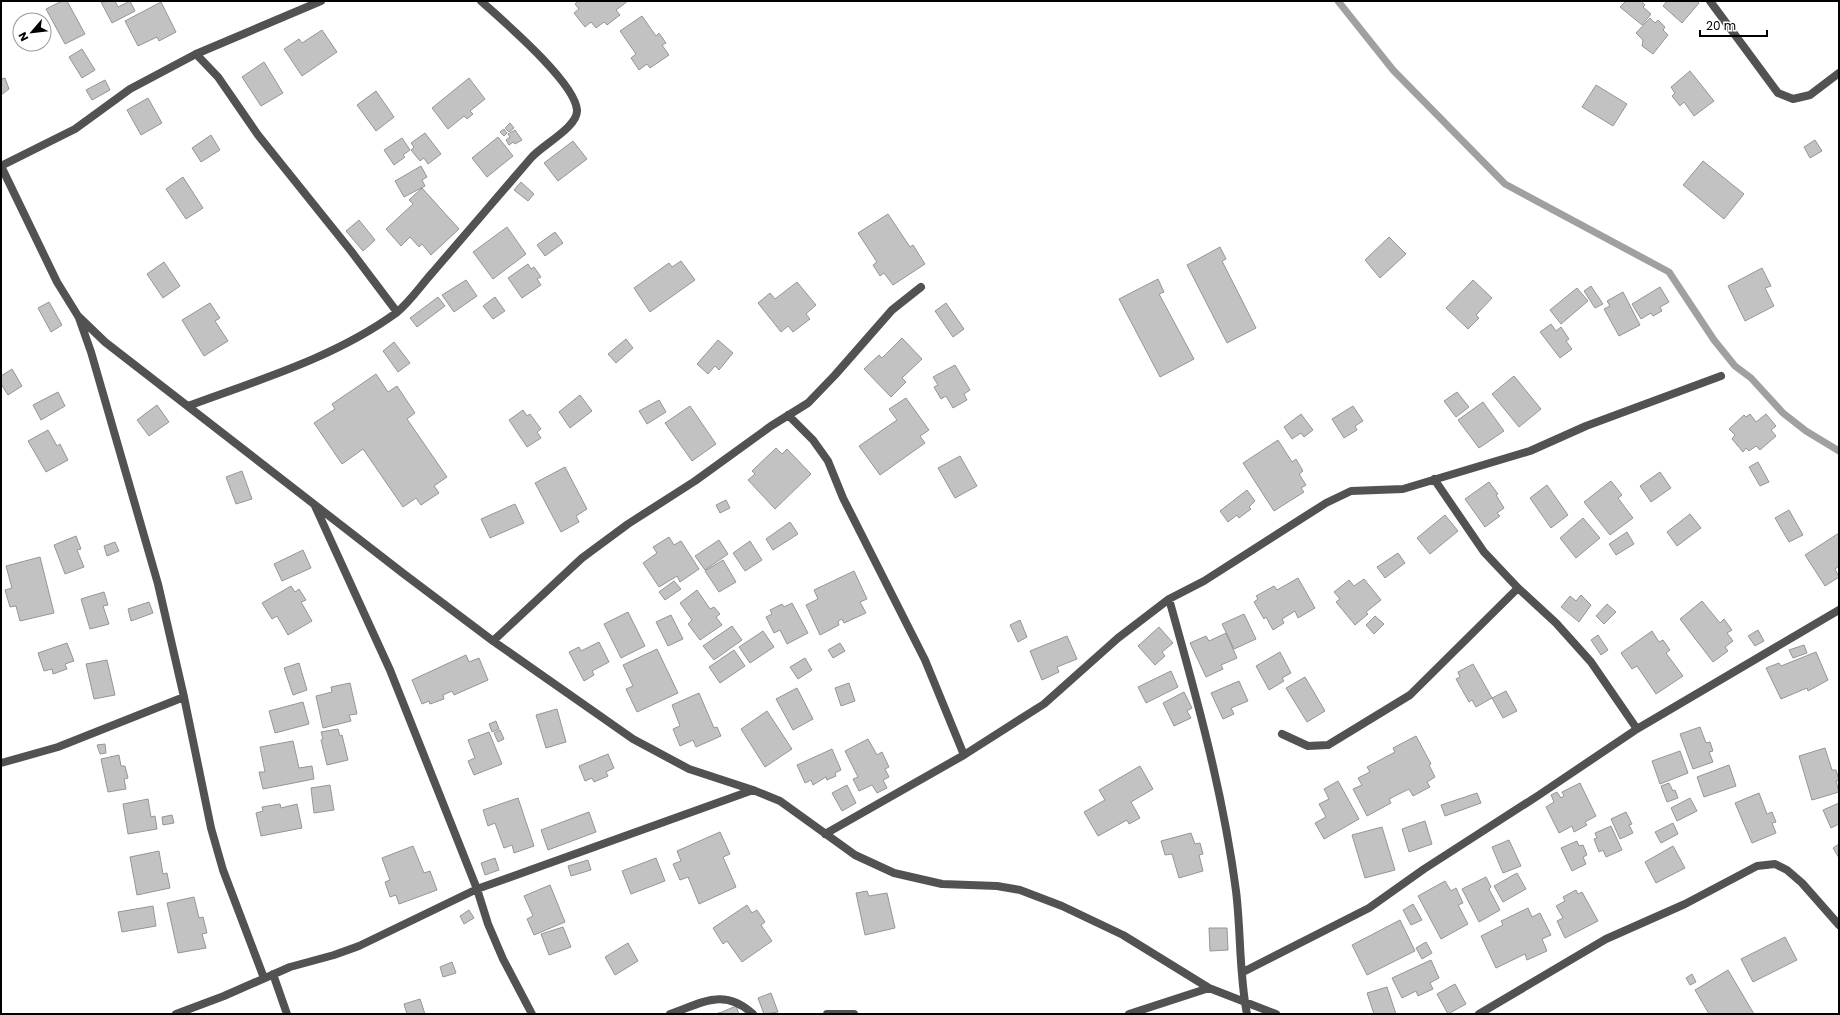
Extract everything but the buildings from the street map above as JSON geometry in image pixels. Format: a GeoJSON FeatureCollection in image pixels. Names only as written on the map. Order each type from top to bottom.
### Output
{"type":"FeatureCollection","features":[{"type":"Feature","properties":{"kind":"street"},"geometry":{"type":"LineString","coordinates":[[264,978],[223,870],[211,828],[184,697],[158,584],[91,352],[78,316],[57,282],[1,166],[75,129],[130,90],[196,54],[321,1]]}},
{"type":"Feature","properties":{"kind":"street"},"geometry":{"type":"LineString","coordinates":[[188,406],[327,353],[366,333],[397,312],[465,236],[533,155],[574,122],[577,110],[572,96],[554,70],[481,1]]}},
{"type":"Feature","properties":{"kind":"street"},"geometry":{"type":"LineString","coordinates":[[1710,1],[1778,93],[1793,99],[1810,95],[1839,73]]}},
{"type":"Feature","properties":{"kind":"street"},"geometry":{"type":"LineString","coordinates":[[196,54],[218,77],[258,135],[397,312]]}},
{"type":"Feature","properties":{"kind":"street"},"geometry":{"type":"LineString","coordinates":[[493,641],[582,558],[628,524],[695,481],[788,415],[808,403],[835,375],[892,310],[921,287]]}},
{"type":"Feature","properties":{"kind":"street"},"geometry":{"type":"LineString","coordinates":[[78,316],[105,342],[404,574],[493,641],[633,739],[689,769],[753,790],[780,801],[855,855],[894,873],[942,884],[997,886],[1020,890],[1062,906],[1123,934],[1209,988],[1276,1014]]}},
{"type":"Feature","properties":{"kind":"street"},"geometry":{"type":"LineString","coordinates":[[824,834],[964,755],[1044,704],[1118,638],[1169,599],[1204,581],[1326,503],[1351,491],[1403,489],[1530,451],[1586,426],[1721,376]]}},
{"type":"Feature","properties":{"kind":"street"},"geometry":{"type":"LineString","coordinates":[[788,415],[813,440],[828,461],[843,498],[925,660],[964,755]]}},
{"type":"Feature","properties":{"kind":"street"},"geometry":{"type":"LineString","coordinates":[[1434,479],[1484,552],[1518,588],[1556,623],[1591,662],[1637,729]]}},
{"type":"Feature","properties":{"kind":"street"},"geometry":{"type":"LineString","coordinates":[[314,503],[390,670],[477,889],[488,924],[503,959],[532,1014]]}},
{"type":"Feature","properties":{"kind":"street"},"geometry":{"type":"LineString","coordinates":[[1282,734],[1308,746],[1328,745],[1410,695],[1518,588]]}},
{"type":"Feature","properties":{"kind":"street"},"geometry":{"type":"LineString","coordinates":[[1169,599],[1190,674],[1218,787],[1236,891],[1244,1002],[1247,1014]]}},
{"type":"Feature","properties":{"kind":"street"},"geometry":{"type":"LineString","coordinates":[[1243,972],[1369,908],[1424,869],[1539,795],[1637,729],[1839,610]]}},
{"type":"Feature","properties":{"kind":"street"},"geometry":{"type":"LineString","coordinates":[[1,763],[58,747],[184,697]]}},
{"type":"Feature","properties":{"kind":"street"},"geometry":{"type":"LineString","coordinates":[[176,1014],[290,967],[334,956],[360,946],[477,889],[753,790]]}},
{"type":"Feature","properties":{"kind":"street"},"geometry":{"type":"LineString","coordinates":[[1479,1014],[1606,939],[1685,904],[1757,866],[1775,864],[1787,870],[1802,883],[1839,925]]}},
{"type":"Feature","properties":{"kind":"street"},"geometry":{"type":"LineString","coordinates":[[273,974],[287,1014]]}},
{"type":"Feature","properties":{"kind":"street"},"geometry":{"type":"LineString","coordinates":[[1129,1014],[1209,988]]}},
{"type":"Feature","properties":{"kind":"street"},"geometry":{"type":"LineString","coordinates":[[670,1014],[707,1001],[722,998],[734,1000],[753,1014]]}},
{"type":"Feature","properties":{"kind":"street"},"geometry":{"type":"LineString","coordinates":[[827,1014],[854,1014]]}},
{"type":"Feature","properties":{"kind":"waterway"},"geometry":{"type":"LineString","coordinates":[[1338,1],[1393,70],[1505,184],[1669,272],[1714,340],[1735,366],[1751,378],[1783,413],[1806,431],[1839,451]]}}]}
